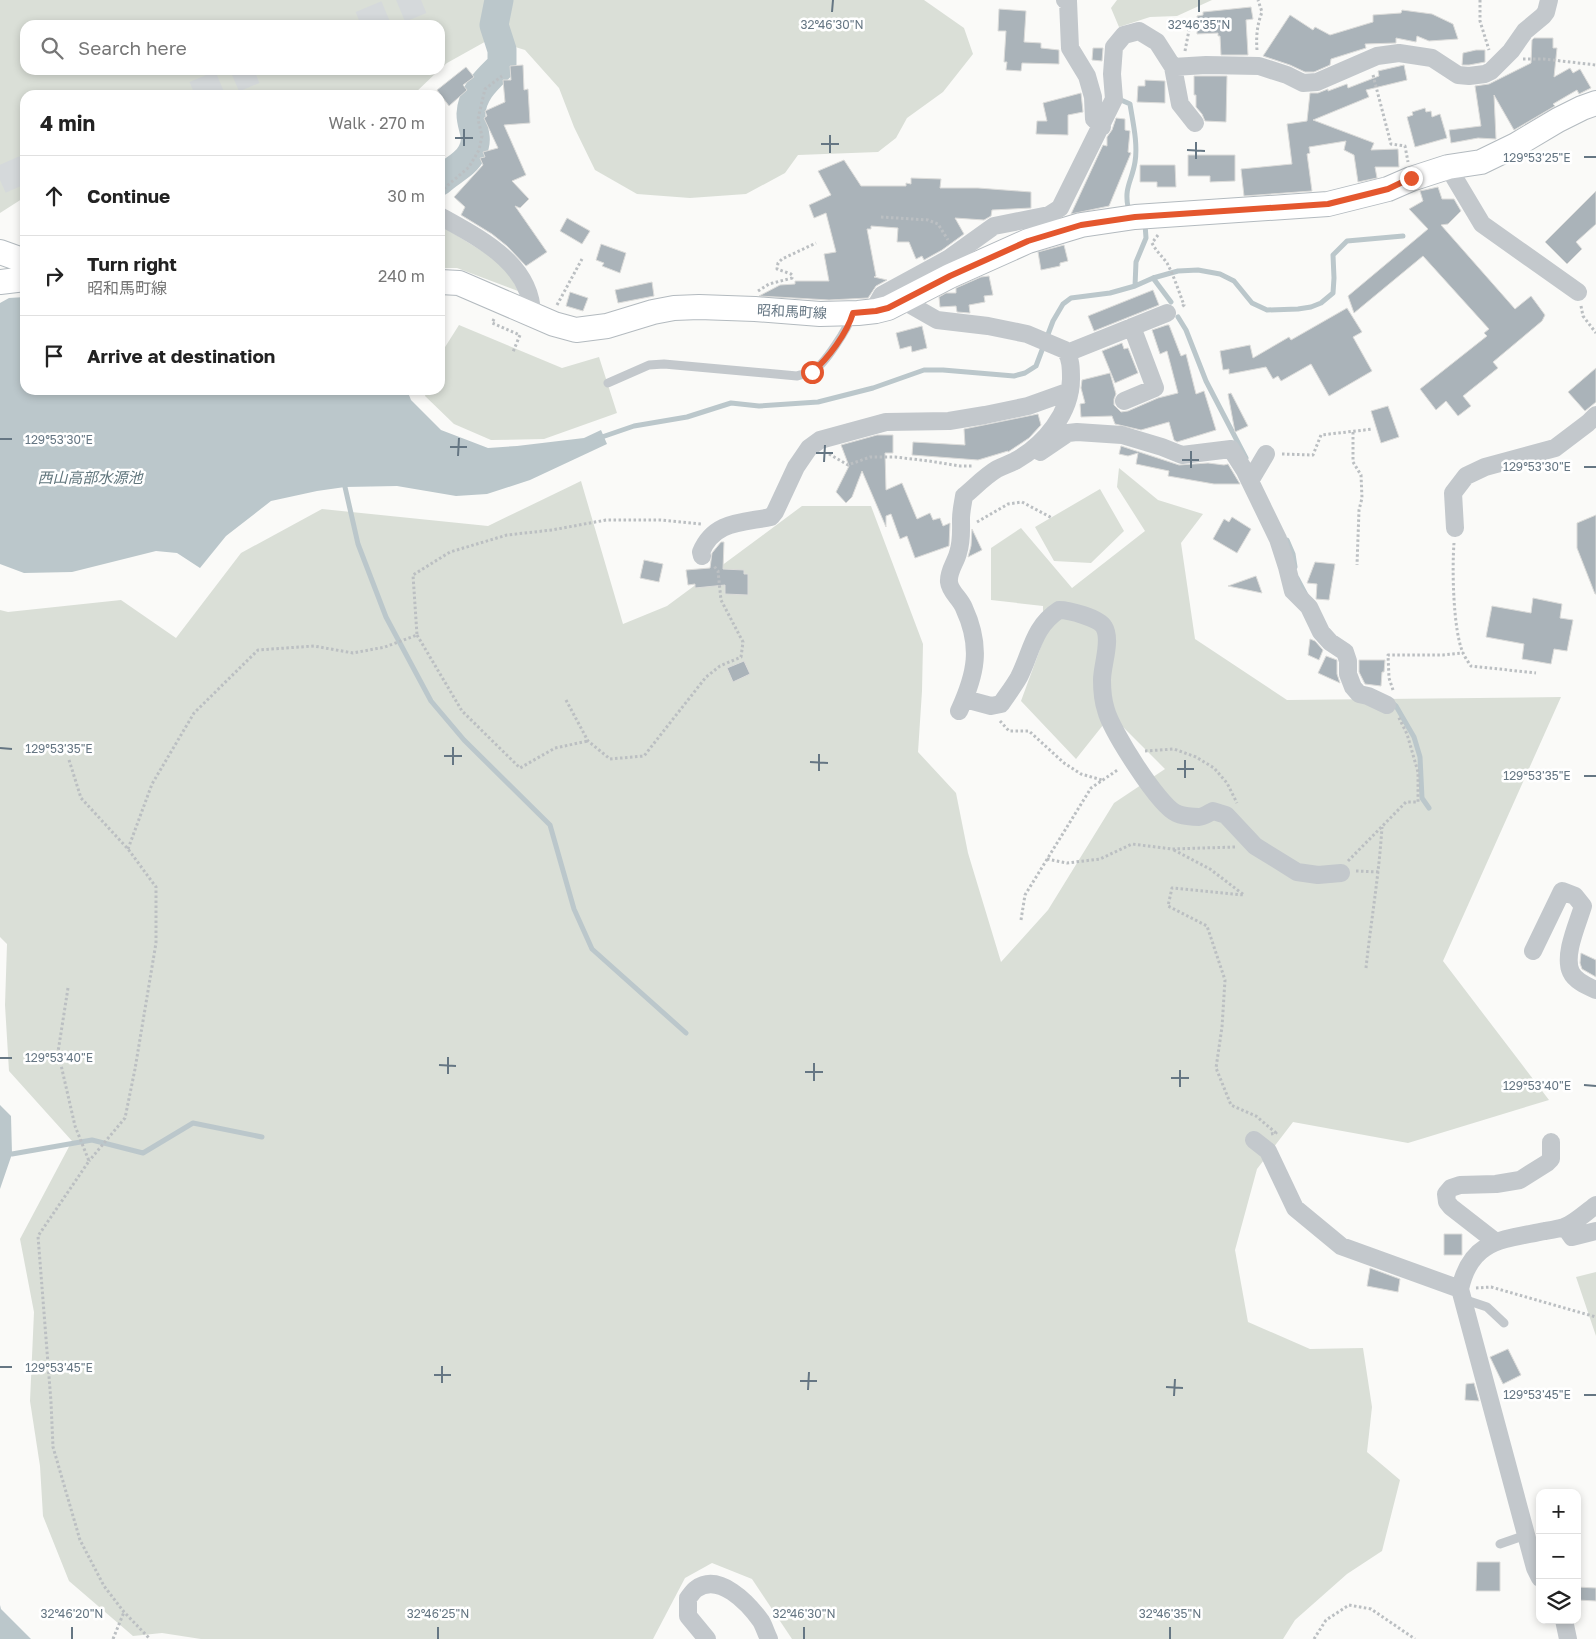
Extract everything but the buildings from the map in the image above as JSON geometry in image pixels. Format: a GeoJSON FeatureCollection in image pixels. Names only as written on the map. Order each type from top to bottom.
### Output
{"type":"FeatureCollection","features":[{"type":"Feature","properties":{"kind":"main road","name":"昭和馬町線"},"geometry":{"type":"LineString","coordinates":[[445,282],[459,283],[504,301],[532,307],[568,329],[582,330],[607,326],[674,308],[755,309],[820,314],[864,312],[888,308],[950,276],[1028,241],[1081,225],[1135,217],[1328,204],[1388,189],[1411,178],[1448,167],[1482,162],[1574,112],[1596,103]]}},
{"type":"Feature","properties":{"kind":"main road"},"geometry":{"type":"LineString","coordinates":[[0,252],[20,259]]}},
{"type":"Feature","properties":{"kind":"main road"},"geometry":{"type":"LineString","coordinates":[[0,282],[20,280]]}},
{"type":"Feature","properties":{"kind":"street"},"geometry":{"type":"LineString","coordinates":[[1065,0],[1068,2],[1070,48],[1087,76],[1093,97],[1094,119],[1102,127]]}},
{"type":"Feature","properties":{"kind":"street"},"geometry":{"type":"LineString","coordinates":[[1178,66],[1258,66],[1302,83],[1317,82],[1377,56],[1399,53],[1423,55],[1432,58],[1458,75],[1485,74],[1499,63],[1525,31],[1546,12],[1549,0]]}},
{"type":"Feature","properties":{"kind":"street"},"geometry":{"type":"LineString","coordinates":[[864,312],[878,302],[882,295],[956,254],[994,226],[1050,215],[1060,208],[1102,127],[1114,99],[1112,74],[1114,47],[1124,35],[1139,32],[1149,37],[1157,42],[1178,66],[1180,104],[1195,123]]}},
{"type":"Feature","properties":{"kind":"street"},"geometry":{"type":"LineString","coordinates":[[1448,167],[1482,224],[1578,292]]}},
{"type":"Feature","properties":{"kind":"street"},"geometry":{"type":"LineString","coordinates":[[445,219],[509,260],[523,278],[532,307]]}},
{"type":"Feature","properties":{"kind":"street"},"geometry":{"type":"LineString","coordinates":[[902,300],[937,320],[988,326],[1026,334],[1065,350],[1071,366],[1068,403],[1044,439],[1015,461],[996,470],[964,496],[961,518],[962,539],[958,555],[948,579],[950,587],[964,606],[972,629],[975,647],[975,666],[971,685],[962,705],[991,706],[1001,704],[1018,678],[1037,631],[1053,614],[1059,610],[1085,616],[1100,623],[1105,628],[1107,646],[1102,682],[1106,711],[1133,761],[1160,800],[1176,814],[1200,817],[1213,810],[1226,815],[1255,846],[1297,872],[1318,875],[1338,873]]}},
{"type":"Feature","properties":{"kind":"street"},"geometry":{"type":"LineString","coordinates":[[1067,353],[1168,313]]}},
{"type":"Feature","properties":{"kind":"street"},"geometry":{"type":"LineString","coordinates":[[1124,401],[1154,388],[1132,327]]}},
{"type":"Feature","properties":{"kind":"street"},"geometry":{"type":"LineString","coordinates":[[702,556],[701,552],[705,542],[724,526],[770,517],[775,512],[796,467],[809,448],[820,440],[876,424],[949,421],[985,416],[1028,406],[1070,391]]}},
{"type":"Feature","properties":{"kind":"street"},"geometry":{"type":"LineString","coordinates":[[1455,528],[1453,493],[1466,476],[1485,467],[1555,448],[1588,423],[1596,414]]}},
{"type":"Feature","properties":{"kind":"street"},"geometry":{"type":"LineString","coordinates":[[1015,461],[1030,458],[1068,433],[1090,432],[1122,435],[1182,455],[1231,449],[1250,481],[1278,539],[1288,567],[1293,591],[1309,607],[1321,632],[1330,642],[1345,652],[1348,661],[1348,674],[1353,687],[1359,694],[1390,700]]}},
{"type":"Feature","properties":{"kind":"street"},"geometry":{"type":"LineString","coordinates":[[1250,481],[1263,460]]}},
{"type":"Feature","properties":{"kind":"street"},"geometry":{"type":"LineString","coordinates":[[1532,951],[1562,891],[1575,896],[1583,906],[1570,946],[1570,972],[1579,981],[1596,990]]}},
{"type":"Feature","properties":{"kind":"street"},"geometry":{"type":"LineString","coordinates":[[1254,1140],[1268,1151],[1295,1208],[1341,1246],[1461,1294]]}},
{"type":"Feature","properties":{"kind":"street"},"geometry":{"type":"LineString","coordinates":[[1496,1242],[1451,1207],[1447,1202],[1446,1194],[1451,1188],[1460,1185],[1496,1184],[1520,1180],[1547,1163],[1550,1159],[1551,1142]]}},
{"type":"Feature","properties":{"kind":"street"},"geometry":{"type":"LineString","coordinates":[[1536,1570],[1461,1294],[1464,1272],[1471,1259],[1484,1248],[1496,1242],[1565,1227],[1596,1205]]}},
{"type":"Feature","properties":{"kind":"street"},"geometry":{"type":"LineString","coordinates":[[1565,1227],[1572,1237],[1596,1231]]}},
{"type":"Feature","properties":{"kind":"street"},"geometry":{"type":"LineString","coordinates":[[707,1639],[688,1616],[688,1598],[696,1589],[708,1584],[725,1586],[748,1606],[762,1622],[769,1639]]}},
{"type":"Feature","properties":{"kind":"street"},"geometry":{"type":"LineString","coordinates":[[1565,1624],[1568,1639]]}},
{"type":"Feature","properties":{"kind":"lane"},"geometry":{"type":"LineString","coordinates":[[608,383],[649,365],[664,364],[798,376],[812,372],[822,364],[850,324],[864,312]]}},
{"type":"Feature","properties":{"kind":"lane"},"geometry":{"type":"LineString","coordinates":[[1461,1294],[1487,1307],[1504,1323]]}},
{"type":"Feature","properties":{"kind":"lane"},"geometry":{"type":"LineString","coordinates":[[1500,1544],[1526,1535]]}},
{"type":"Feature","properties":{"kind":"path"},"geometry":{"type":"LineString","coordinates":[[1258,0],[1262,12],[1256,35],[1258,66]]}},
{"type":"Feature","properties":{"kind":"path"},"geometry":{"type":"LineString","coordinates":[[1480,0],[1480,21],[1499,63],[1544,60],[1596,66]]}},
{"type":"Feature","properties":{"kind":"path"},"geometry":{"type":"LineString","coordinates":[[1178,66],[1190,25]]}},
{"type":"Feature","properties":{"kind":"path"},"geometry":{"type":"LineString","coordinates":[[1369,60],[1391,144],[1405,146],[1411,178]]}},
{"type":"Feature","properties":{"kind":"path"},"geometry":{"type":"LineString","coordinates":[[445,188],[469,166],[479,150],[482,136],[478,120],[485,89],[502,76]]}},
{"type":"Feature","properties":{"kind":"path"},"geometry":{"type":"LineString","coordinates":[[881,217],[928,220],[938,224],[956,254]]}},
{"type":"Feature","properties":{"kind":"path"},"geometry":{"type":"LineString","coordinates":[[1158,231],[1157,237],[1152,243],[1156,252],[1166,263],[1174,280]]}},
{"type":"Feature","properties":{"kind":"path"},"geometry":{"type":"LineString","coordinates":[[755,309],[758,289],[792,278],[791,274],[778,269],[778,263],[782,259],[816,243]]}},
{"type":"Feature","properties":{"kind":"path"},"geometry":{"type":"LineString","coordinates":[[532,307],[555,308],[582,258]]}},
{"type":"Feature","properties":{"kind":"path"},"geometry":{"type":"LineString","coordinates":[[1578,292],[1583,316],[1596,333]]}},
{"type":"Feature","properties":{"kind":"path"},"geometry":{"type":"LineString","coordinates":[[504,301],[492,323],[520,335],[513,352]]}},
{"type":"Feature","properties":{"kind":"path"},"geometry":{"type":"LineString","coordinates":[[1263,460],[1313,456],[1321,435],[1373,429]]}},
{"type":"Feature","properties":{"kind":"path"},"geometry":{"type":"LineString","coordinates":[[1353,432],[1353,462],[1361,476],[1362,498],[1359,510],[1357,565]]}},
{"type":"Feature","properties":{"kind":"path"},"geometry":{"type":"LineString","coordinates":[[813,445],[848,465],[870,457],[895,457],[960,466],[986,465],[996,470]]}},
{"type":"Feature","properties":{"kind":"path"},"geometry":{"type":"LineString","coordinates":[[961,531],[1008,504],[1022,502],[1052,518]]}},
{"type":"Feature","properties":{"kind":"path"},"geometry":{"type":"LineString","coordinates":[[588,741],[555,748],[520,768],[462,712],[417,635],[412,574],[450,552],[507,535],[552,530],[606,520],[661,520],[724,526]]}},
{"type":"Feature","properties":{"kind":"path"},"geometry":{"type":"LineString","coordinates":[[1455,528],[1453,558],[1454,594],[1458,636],[1463,653],[1471,666],[1536,673]]}},
{"type":"Feature","properties":{"kind":"path"},"geometry":{"type":"LineString","coordinates":[[566,700],[588,741],[610,759],[644,756],[706,677],[720,666],[741,657],[743,642],[720,600],[718,571],[702,556]]}},
{"type":"Feature","properties":{"kind":"path"},"geometry":{"type":"LineString","coordinates":[[128,849],[152,784],[194,713],[258,650],[314,646],[353,653],[385,647],[417,635]]}},
{"type":"Feature","properties":{"kind":"path"},"geometry":{"type":"LineString","coordinates":[[1338,873],[1406,802],[1418,802],[1418,772],[1407,734],[1390,700],[1388,656],[1463,653]]}},
{"type":"Feature","properties":{"kind":"path"},"geometry":{"type":"LineString","coordinates":[[995,716],[1008,731],[1029,731],[1064,763],[1081,774],[1103,780]]}},
{"type":"Feature","properties":{"kind":"path"},"geometry":{"type":"LineString","coordinates":[[1021,920],[1025,895],[1091,788],[1146,751],[1174,749],[1196,757],[1214,768],[1227,783],[1239,806]]}},
{"type":"Feature","properties":{"kind":"path"},"geometry":{"type":"LineString","coordinates":[[69,760],[81,798],[128,849],[156,886],[156,943],[125,1118],[89,1161],[38,1236],[53,1447],[80,1540],[104,1586],[124,1612],[150,1639]]}},
{"type":"Feature","properties":{"kind":"path"},"geometry":{"type":"LineString","coordinates":[[1366,968],[1379,872],[1382,826]]}},
{"type":"Feature","properties":{"kind":"path"},"geometry":{"type":"LineString","coordinates":[[1046,859],[1067,863],[1100,859],[1132,844],[1172,850],[1255,846]]}},
{"type":"Feature","properties":{"kind":"path"},"geometry":{"type":"LineString","coordinates":[[1172,850],[1210,869],[1244,895],[1172,888],[1168,906],[1207,926],[1225,980],[1222,1026],[1216,1068],[1231,1105]]}},
{"type":"Feature","properties":{"kind":"path"},"geometry":{"type":"LineString","coordinates":[[1338,873],[1379,872]]}},
{"type":"Feature","properties":{"kind":"path"},"geometry":{"type":"LineString","coordinates":[[68,988],[58,1052],[75,1126],[89,1161]]}},
{"type":"Feature","properties":{"kind":"path"},"geometry":{"type":"LineString","coordinates":[[1461,1294],[1491,1286],[1596,1317]]}},
{"type":"Feature","properties":{"kind":"path"},"geometry":{"type":"LineString","coordinates":[[1314,1639],[1326,1620],[1349,1605],[1371,1609],[1416,1639]]}},
{"type":"Feature","properties":{"kind":"path"},"geometry":{"type":"LineString","coordinates":[[114,1639],[124,1612]]}},
{"type":"Feature","properties":{"kind":"shaded area"},"geometry":{"type":"Polygon","coordinates":[[[0,0],[924,0],[964,28],[973,54],[943,92],[907,118],[896,138],[878,152],[798,155],[785,173],[746,194],[690,198],[637,194],[595,170],[574,127],[559,88],[525,50],[490,39],[445,65],[445,20],[20,20],[20,75],[434,75],[418,90],[20,90],[20,200],[0,213],[0,0]]]}},
{"type":"Feature","properties":{"kind":"shaded area"},"geometry":{"type":"Polygon","coordinates":[[[1117,0],[1212,0],[1177,16],[1150,17],[1119,27],[1111,8],[1117,0]]]}},
{"type":"Feature","properties":{"kind":"shaded area"},"geometry":{"type":"Polygon","coordinates":[[[445,228],[506,266],[518,291],[457,268],[445,268],[445,228]]]}},
{"type":"Feature","properties":{"kind":"shaded area"},"geometry":{"type":"Polygon","coordinates":[[[459,325],[562,368],[599,357],[617,413],[544,439],[491,440],[454,424],[425,396],[445,395],[445,347],[459,325]]]}},
{"type":"Feature","properties":{"kind":"shaded area"},"geometry":{"type":"Polygon","coordinates":[[[1119,468],[1158,500],[1203,514],[1181,543],[1195,639],[1287,700],[1561,697],[1443,961],[1549,1100],[1408,1143],[1293,1122],[1257,1169],[1235,1250],[1248,1322],[1310,1349],[1363,1348],[1372,1407],[1367,1452],[1400,1480],[1382,1551],[1347,1574],[1295,1620],[1283,1639],[792,1639],[752,1579],[712,1563],[685,1578],[653,1639],[201,1639],[162,1633],[133,1636],[69,1581],[43,1516],[40,1466],[30,1401],[34,1312],[20,1239],[72,1141],[9,1071],[5,1005],[7,944],[0,937],[0,610],[8,612],[121,600],[176,638],[241,553],[322,509],[488,526],[581,481],[623,624],[667,606],[802,506],[871,506],[923,644],[918,752],[956,793],[968,853],[1001,962],[1048,910],[1114,803],[1165,769],[1111,715],[1076,759],[1021,701],[1043,641],[1043,606],[991,600],[991,548],[1021,528],[1072,588],[1145,531],[1117,487],[1119,468]]]}},
{"type":"Feature","properties":{"kind":"shaded area"},"geometry":{"type":"Polygon","coordinates":[[[1100,489],[1124,531],[1091,563],[1054,561],[1035,527],[1100,489]]]}},
{"type":"Feature","properties":{"kind":"shaded area"},"geometry":{"type":"Polygon","coordinates":[[[1596,1272],[1596,1336],[1576,1277],[1596,1272]]]}},
{"type":"Feature","properties":{"kind":"water","name":"西山高部水源池"},"geometry":{"type":"Polygon","coordinates":[[[20,297],[20,395],[409,395],[411,400],[441,430],[488,448],[584,438],[601,430],[607,444],[530,480],[487,494],[456,496],[397,486],[345,487],[271,501],[226,536],[200,568],[177,553],[156,551],[72,572],[24,573],[0,564],[0,303],[9,298],[20,297]]]}},
{"type":"Feature","properties":{"kind":"water"},"geometry":{"type":"Polygon","coordinates":[[[0,1105],[11,1116],[12,1154],[0,1189],[0,1105]]]}},
{"type":"Feature","properties":{"kind":"water"},"geometry":{"type":"Polygon","coordinates":[[[0,1605],[1,1609],[31,1639],[0,1639],[0,1605]]]}},
{"type":"Feature","properties":{"kind":"waterway"},"geometry":{"type":"LineString","coordinates":[[445,176],[462,164],[472,152],[475,142],[471,119],[474,99],[491,75],[502,65],[502,50],[494,25],[499,0]]}},
{"type":"Feature","properties":{"kind":"waterway"},"geometry":{"type":"LineString","coordinates":[[1121,100],[1130,104],[1136,141],[1134,169],[1127,194],[1128,207]]}},
{"type":"Feature","properties":{"kind":"waterway"},"geometry":{"type":"LineString","coordinates":[[1135,286],[1136,262],[1146,238],[1145,224]]}},
{"type":"Feature","properties":{"kind":"waterway"},"geometry":{"type":"LineString","coordinates":[[599,438],[634,426],[687,417],[731,403],[759,406],[818,402],[873,388],[924,370],[1014,376],[1025,373],[1036,366],[1053,321],[1063,304],[1071,298],[1110,293],[1178,271],[1198,270],[1220,274],[1234,281],[1252,303],[1267,310],[1311,307],[1321,303],[1333,293],[1333,255],[1347,241],[1403,236]]}},
{"type":"Feature","properties":{"kind":"waterway"},"geometry":{"type":"LineString","coordinates":[[1153,278],[1171,302]]}},
{"type":"Feature","properties":{"kind":"waterway"},"geometry":{"type":"LineString","coordinates":[[1178,317],[1186,330],[1206,381],[1246,458]]}},
{"type":"Feature","properties":{"kind":"waterway"},"geometry":{"type":"LineString","coordinates":[[345,487],[358,544],[386,617],[431,701],[464,740],[550,825],[574,909],[592,949],[686,1033]]}},
{"type":"Feature","properties":{"kind":"waterway"},"geometry":{"type":"LineString","coordinates":[[1287,540],[1293,554],[1295,567]]}},
{"type":"Feature","properties":{"kind":"waterway"},"geometry":{"type":"LineString","coordinates":[[1297,578],[1306,595]]}},
{"type":"Feature","properties":{"kind":"waterway"},"geometry":{"type":"LineString","coordinates":[[1391,702],[1396,706],[1414,737],[1420,757],[1422,798],[1429,808]]}},
{"type":"Feature","properties":{"kind":"waterway"},"geometry":{"type":"LineString","coordinates":[[12,1154],[92,1140],[143,1153],[193,1123],[262,1137]]}},
{"type":"Feature","properties":{"kind":"tunnel"},"geometry":{"type":"LineString","coordinates":[[373,20],[421,0]]}},
{"type":"Feature","properties":{"kind":"tunnel"},"geometry":{"type":"LineString","coordinates":[[207,90],[242,75]]}},
{"type":"Feature","properties":{"kind":"tunnel"},"geometry":{"type":"LineString","coordinates":[[0,180],[20,171]]}},
{"type":"Feature","properties":{"kind":"route"},"geometry":{"type":"LineString","coordinates":[[812,372],[822,364],[850,324],[853,313],[888,308],[950,276],[1028,241],[1081,225],[1135,217],[1328,204],[1388,189],[1411,178]]}}]}
